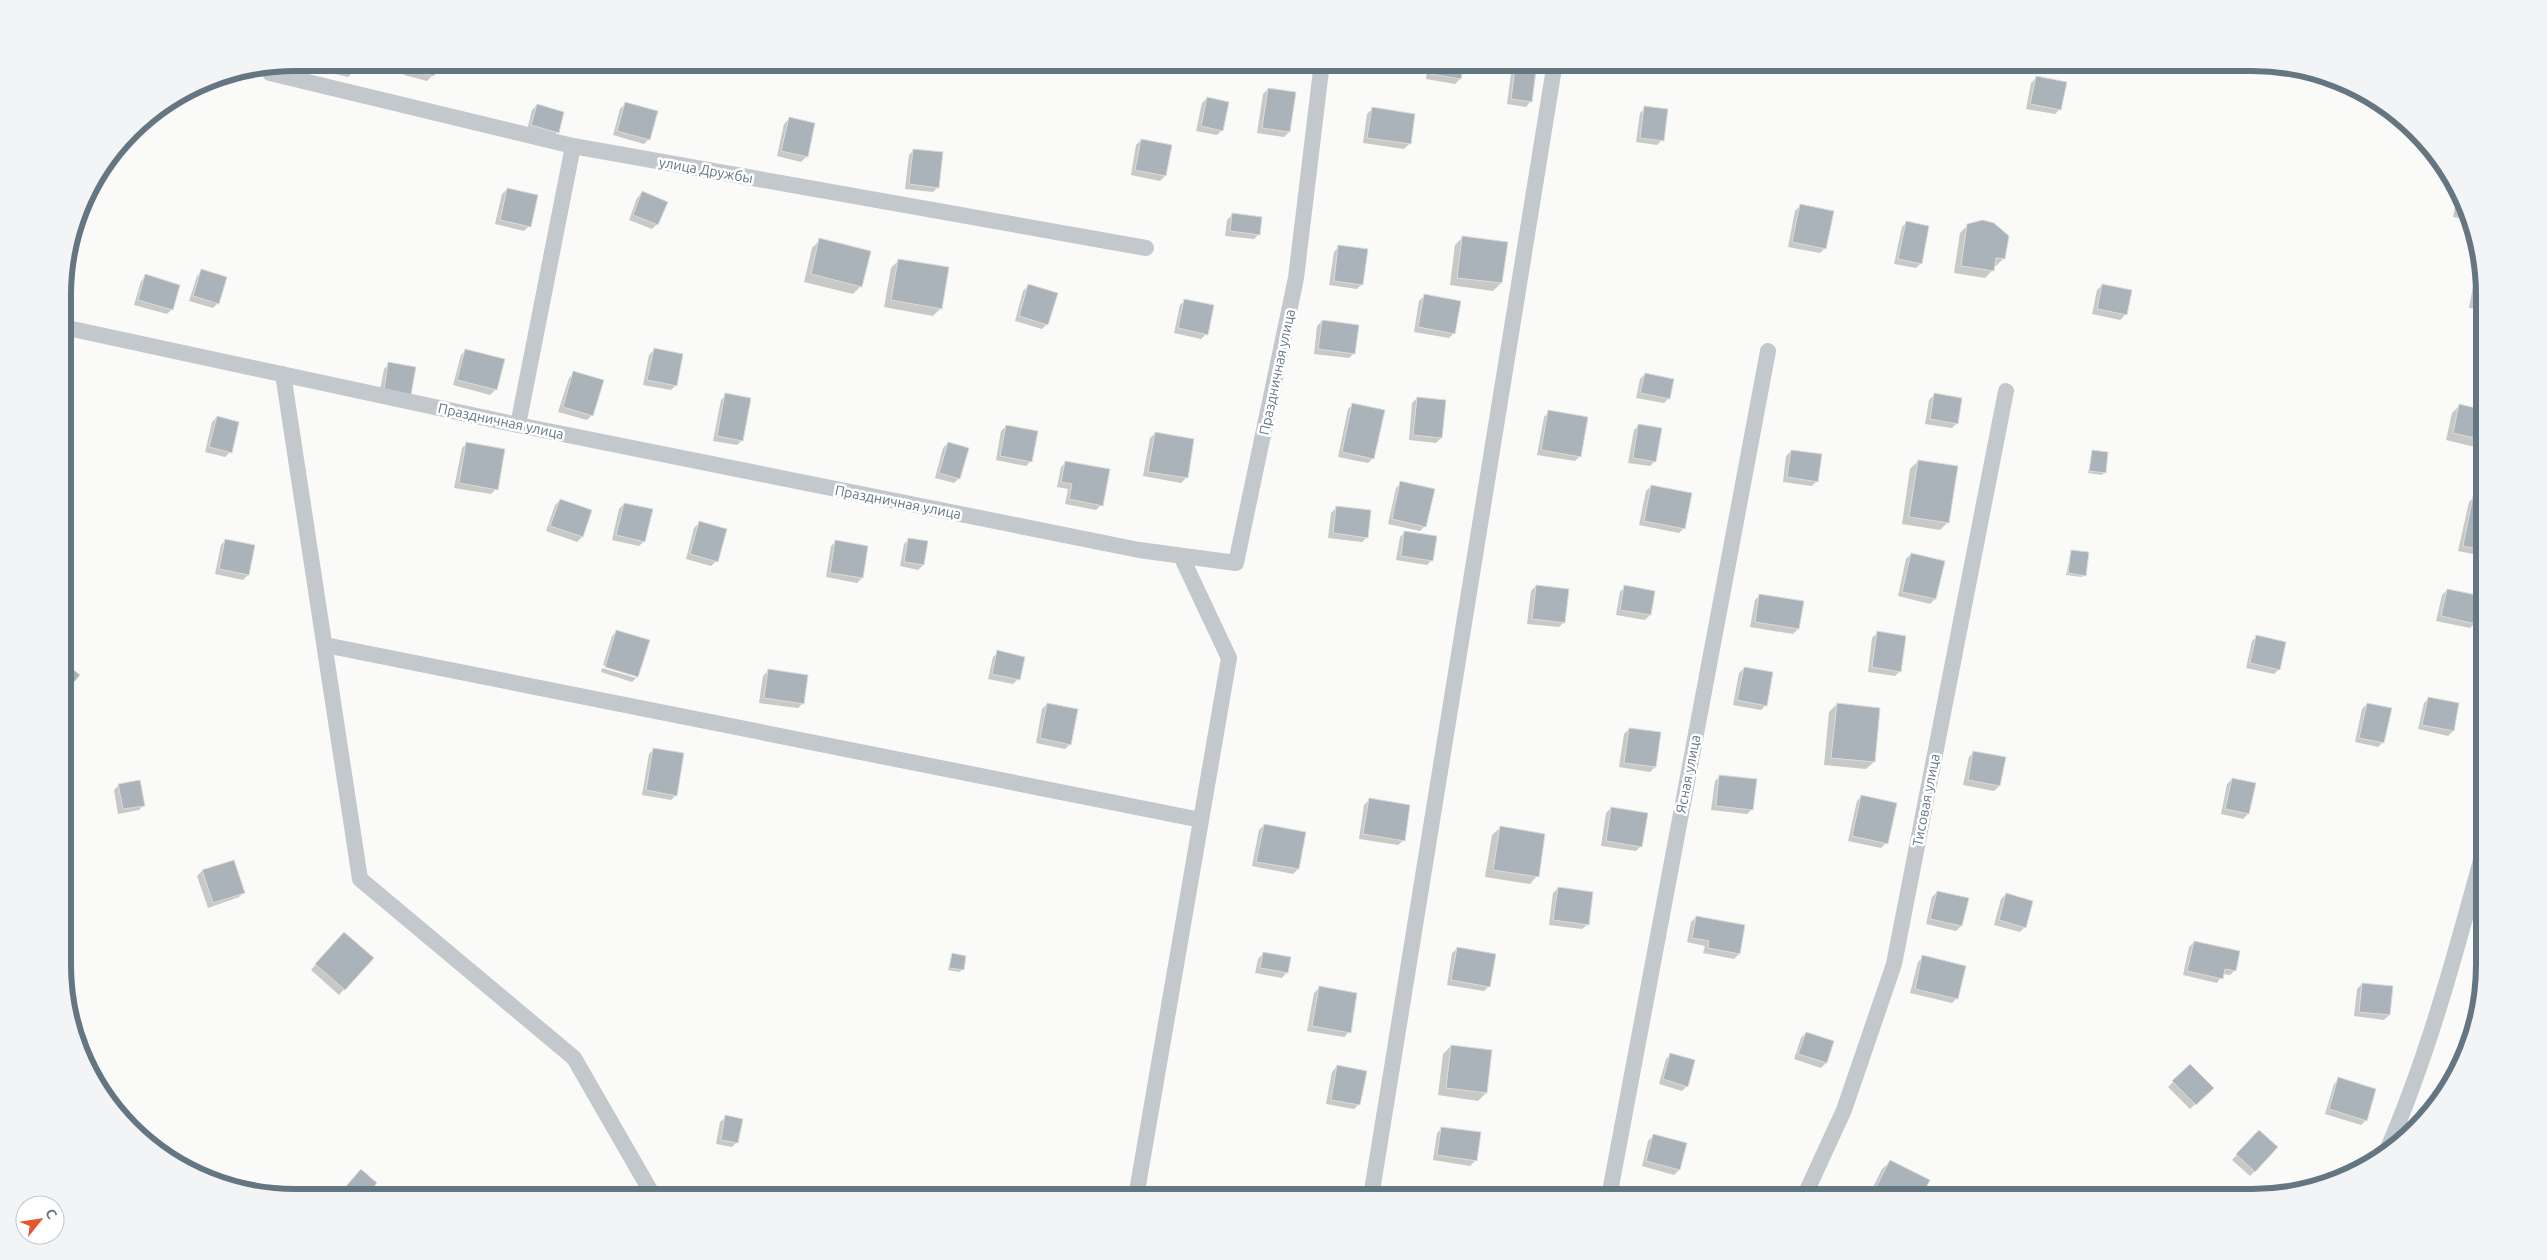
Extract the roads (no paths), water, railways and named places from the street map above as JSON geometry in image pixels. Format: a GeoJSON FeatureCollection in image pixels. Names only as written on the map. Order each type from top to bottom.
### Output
{"type":"FeatureCollection","features":[{"type":"Feature","properties":{"kind":"street","name":"Праздничная улица"},"geometry":{"type":"LineString","coordinates":[[71,329],[518,425],[1139,550],[1236,563],[1296,278],[1321,71]]}},
{"type":"Feature","properties":{"kind":"street"},"geometry":{"type":"LineString","coordinates":[[1372,1189],[1554,71]]}},
{"type":"Feature","properties":{"kind":"street","name":"улица Дружбы"},"geometry":{"type":"LineString","coordinates":[[270,73],[573,146],[1146,248]]}},
{"type":"Feature","properties":{"kind":"street"},"geometry":{"type":"LineString","coordinates":[[518,425],[573,146]]}},
{"type":"Feature","properties":{"kind":"street","name":"Ясная улица"},"geometry":{"type":"LineString","coordinates":[[1611,1189],[1768,351]]}},
{"type":"Feature","properties":{"kind":"street"},"geometry":{"type":"LineString","coordinates":[[283,374],[360,879],[574,1058],[649,1189]]}},
{"type":"Feature","properties":{"kind":"street","name":"Тисовая улица"},"geometry":{"type":"LineString","coordinates":[[1808,1189],[1844,1110],[1894,964],[2006,391]]}},
{"type":"Feature","properties":{"kind":"street"},"geometry":{"type":"LineString","coordinates":[[1137,1189],[1229,658],[1181,556]]}},
{"type":"Feature","properties":{"kind":"street"},"geometry":{"type":"LineString","coordinates":[[325,645],[1201,820]]}},
{"type":"Feature","properties":{"kind":"street"},"geometry":{"type":"LineString","coordinates":[[2393,1139],[2408,1103],[2476,878]]}}]}
